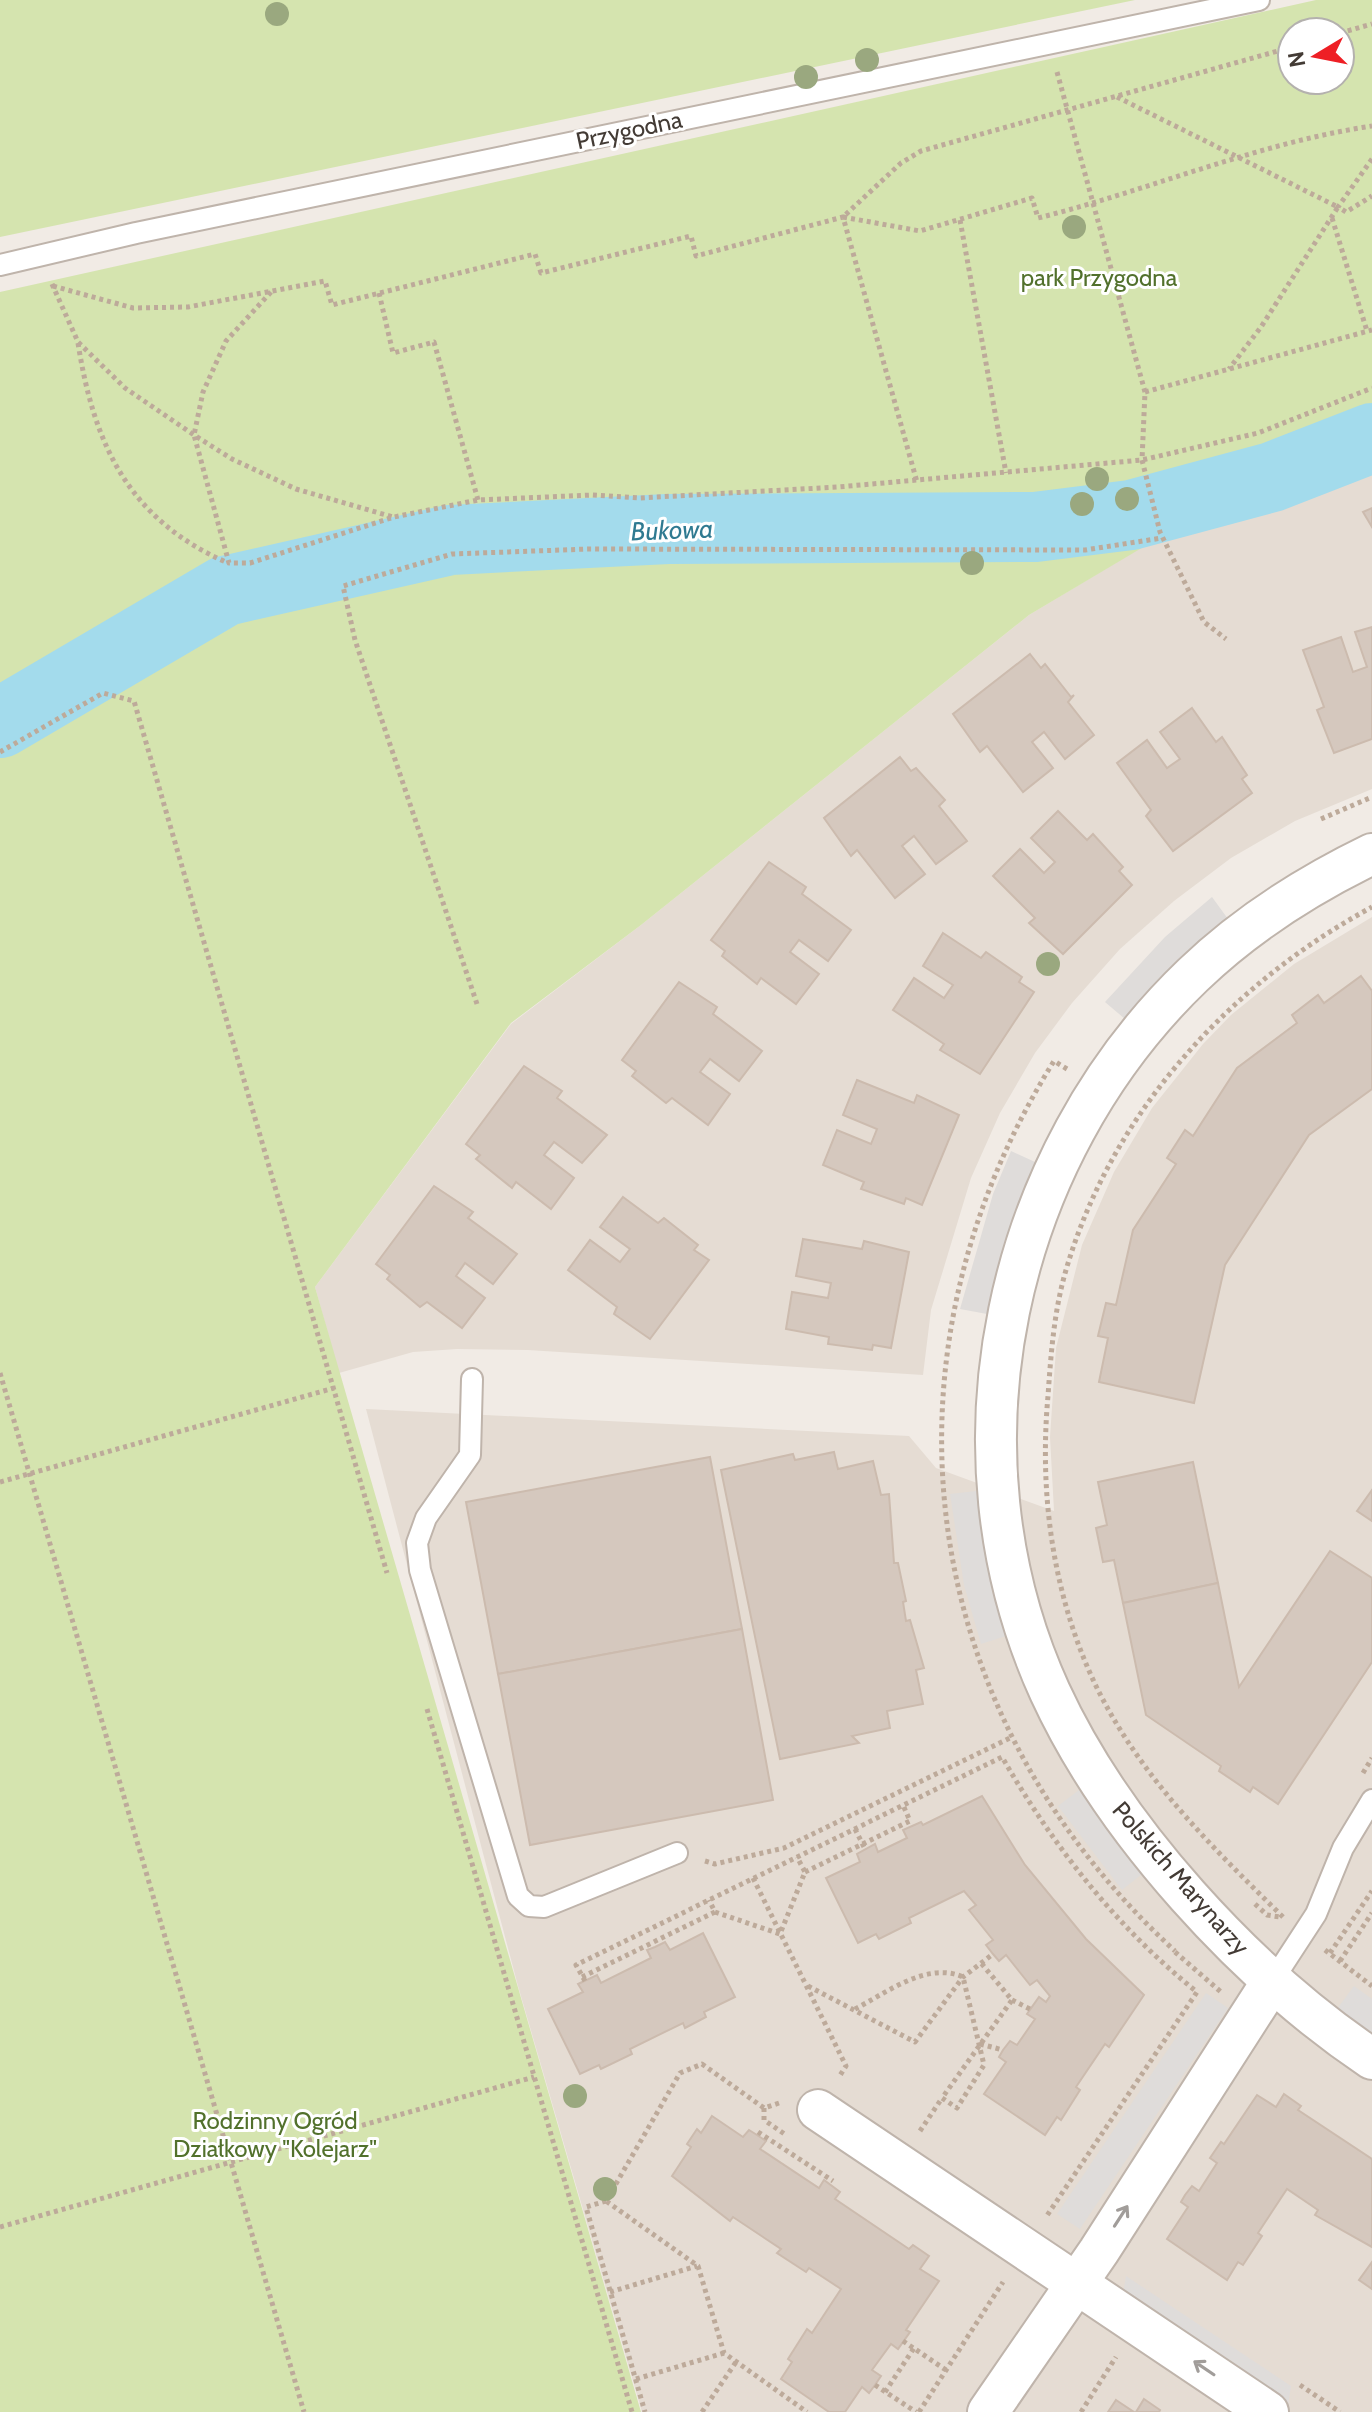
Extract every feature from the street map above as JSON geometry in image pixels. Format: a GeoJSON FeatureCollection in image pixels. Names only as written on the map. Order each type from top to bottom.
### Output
{"type":"FeatureCollection","features":[{"type":"Feature","properties":{"kind":"street","name":"Polskich Marynarzy"},"geometry":{"type":"LineString","coordinates":[[1372,854],[1309,887],[1219,952],[1165,1006],[1114,1067],[1080,1119],[1034,1216],[1009,1305],[997,1388],[994,1444],[1003,1528],[1019,1607],[1049,1689],[1079,1750],[1116,1808],[1177,1881],[1273,1980],[1329,2030],[1372,2059]]}},
{"type":"Feature","properties":{"kind":"street"},"geometry":{"type":"LineString","coordinates":[[988,2412],[1079,2282],[1273,1980]]}},
{"type":"Feature","properties":{"kind":"street"},"geometry":{"type":"LineString","coordinates":[[804,2105],[1079,2282],[1268,2412]]}},
{"type":"Feature","properties":{"kind":"lane","name":"Przygodna"},"geometry":{"type":"LineString","coordinates":[[0,265],[38,254],[1259,0]]}},
{"type":"Feature","properties":{"kind":"lane"},"geometry":{"type":"LineString","coordinates":[[472,1379],[470,1455],[426,1518],[417,1543],[420,1570],[518,1896],[529,1906],[544,1907],[677,1853]]}},
{"type":"Feature","properties":{"kind":"lane"},"geometry":{"type":"LineString","coordinates":[[1273,1980],[1316,1914],[1343,1848],[1372,1800]]}},
{"type":"Feature","properties":{"kind":"path"},"geometry":{"type":"LineString","coordinates":[[1049,44],[1145,392],[1142,460],[1161,535],[1204,622],[1226,639]]}},
{"type":"Feature","properties":{"kind":"path"},"geometry":{"type":"LineString","coordinates":[[843,217],[901,163],[921,151],[1276,51]]}},
{"type":"Feature","properties":{"kind":"path"},"geometry":{"type":"LineString","coordinates":[[1116,96],[1241,156],[1346,212],[1372,196]]}},
{"type":"Feature","properties":{"kind":"path"},"geometry":{"type":"LineString","coordinates":[[53,286],[133,308],[188,307],[325,281],[332,305],[535,254],[541,273],[691,236],[696,256],[843,217],[920,231],[1032,198],[1038,218],[1094,204],[1241,156],[1372,126]]}},
{"type":"Feature","properties":{"kind":"path"},"geometry":{"type":"LineString","coordinates":[[1229,369],[1261,327],[1372,159]]}},
{"type":"Feature","properties":{"kind":"path"},"geometry":{"type":"LineString","coordinates":[[1145,392],[1369,331],[1332,216]]}},
{"type":"Feature","properties":{"kind":"path"},"geometry":{"type":"LineString","coordinates":[[843,217],[917,482]]}},
{"type":"Feature","properties":{"kind":"path"},"geometry":{"type":"LineString","coordinates":[[960,220],[1006,473]]}},
{"type":"Feature","properties":{"kind":"path"},"geometry":{"type":"LineString","coordinates":[[38,254],[78,342],[86,393],[97,427],[129,490],[164,525],[197,549],[229,563],[250,563],[394,517],[478,500],[592,495],[639,498],[917,482],[1142,460],[1258,433],[1372,388]]}},
{"type":"Feature","properties":{"kind":"path"},"geometry":{"type":"LineString","coordinates":[[229,563],[194,435],[203,392],[226,341],[271,292]]}},
{"type":"Feature","properties":{"kind":"path"},"geometry":{"type":"LineString","coordinates":[[379,293],[393,353],[434,342],[478,500]]}},
{"type":"Feature","properties":{"kind":"path"},"geometry":{"type":"LineString","coordinates":[[78,342],[125,388],[232,459],[296,489],[394,517]]}},
{"type":"Feature","properties":{"kind":"path"},"geometry":{"type":"LineString","coordinates":[[477,1004],[355,640],[343,586],[452,554],[589,549],[1085,550],[1161,535]]}},
{"type":"Feature","properties":{"kind":"path"},"geometry":{"type":"LineString","coordinates":[[0,752],[103,693],[134,701],[392,1587]]}},
{"type":"Feature","properties":{"kind":"path"},"geometry":{"type":"LineString","coordinates":[[1321,819],[1372,797]]}},
{"type":"Feature","properties":{"kind":"path"},"geometry":{"type":"LineString","coordinates":[[1249,1899],[1267,1915],[1283,1918],[1227,1864],[1155,1782],[1096,1686],[1076,1635],[1060,1586],[1049,1534],[1045,1447],[1054,1321],[1066,1269],[1087,1215],[1139,1115],[1220,1017],[1258,982],[1328,931],[1372,907]]}},
{"type":"Feature","properties":{"kind":"path"},"geometry":{"type":"LineString","coordinates":[[0,1373],[304,2412]]}},
{"type":"Feature","properties":{"kind":"path"},"geometry":{"type":"LineString","coordinates":[[0,1482],[334,1388]]}},
{"type":"Feature","properties":{"kind":"path"},"geometry":{"type":"LineString","coordinates":[[423,1694],[632,2412]]}},
{"type":"Feature","properties":{"kind":"path"},"geometry":{"type":"LineString","coordinates":[[677,1853],[715,1864],[784,1848],[1012,1737]]}},
{"type":"Feature","properties":{"kind":"path"},"geometry":{"type":"LineString","coordinates":[[715,1912],[584,1979],[576,1965],[1002,1757],[1035,1815],[1099,1898],[1159,1962],[1197,1992],[917,2412],[875,2385]]}},
{"type":"Feature","properties":{"kind":"path"},"geometry":{"type":"LineString","coordinates":[[780,1934],[805,1872],[911,1823],[903,1805]]}},
{"type":"Feature","properties":{"kind":"path"},"geometry":{"type":"LineString","coordinates":[[855,1828],[864,1847]]}},
{"type":"Feature","properties":{"kind":"path"},"geometry":{"type":"LineString","coordinates":[[797,1857],[805,1872]]}},
{"type":"Feature","properties":{"kind":"path"},"geometry":{"type":"LineString","coordinates":[[645,2412],[586,2207],[606,2201],[680,2073],[702,2064],[764,2108],[804,2105],[846,2066],[753,1878]]}},
{"type":"Feature","properties":{"kind":"path"},"geometry":{"type":"LineString","coordinates":[[1372,1891],[1330,1954],[1372,1986]]}},
{"type":"Feature","properties":{"kind":"path"},"geometry":{"type":"LineString","coordinates":[[709,1900],[715,1912],[780,1934]]}},
{"type":"Feature","properties":{"kind":"path"},"geometry":{"type":"LineString","coordinates":[[1340,1961],[1372,1913]]}},
{"type":"Feature","properties":{"kind":"path"},"geometry":{"type":"LineString","coordinates":[[646,1931],[654,1945]]}},
{"type":"Feature","properties":{"kind":"path"},"geometry":{"type":"LineString","coordinates":[[806,1985],[915,2042],[963,1977],[993,1954]]}},
{"type":"Feature","properties":{"kind":"path"},"geometry":{"type":"LineString","coordinates":[[981,1963],[1012,2000],[1030,2009]]}},
{"type":"Feature","properties":{"kind":"path"},"geometry":{"type":"LineString","coordinates":[[855,2009],[920,1975],[955,1973],[963,1977],[980,2044],[984,2065],[957,2108],[942,2098],[980,2044],[1012,2000]]}},
{"type":"Feature","properties":{"kind":"path"},"geometry":{"type":"LineString","coordinates":[[980,2044],[1003,2050]]}},
{"type":"Feature","properties":{"kind":"path"},"geometry":{"type":"LineString","coordinates":[[0,2227],[535,2077]]}},
{"type":"Feature","properties":{"kind":"path"},"geometry":{"type":"LineString","coordinates":[[764,2108],[764,2120],[757,2134],[832,2183],[839,2171]]}},
{"type":"Feature","properties":{"kind":"path"},"geometry":{"type":"LineString","coordinates":[[764,2120],[789,2137]]}},
{"type":"Feature","properties":{"kind":"path"},"geometry":{"type":"LineString","coordinates":[[606,2201],[698,2266],[724,2353],[807,2412]]}},
{"type":"Feature","properties":{"kind":"path"},"geometry":{"type":"LineString","coordinates":[[610,2292],[698,2266]]}},
{"type":"Feature","properties":{"kind":"path"},"geometry":{"type":"LineString","coordinates":[[990,2275],[1056,2315]]}},
{"type":"Feature","properties":{"kind":"path"},"geometry":{"type":"LineString","coordinates":[[903,2341],[946,2370]]}},
{"type":"Feature","properties":{"kind":"path"},"geometry":{"type":"LineString","coordinates":[[885,2392],[914,2348]]}},
{"type":"Feature","properties":{"kind":"path"},"geometry":{"type":"LineString","coordinates":[[1081,2412],[1118,2359],[1105,2350]]}},
{"type":"Feature","properties":{"kind":"path"},"geometry":{"type":"LineString","coordinates":[[636,2379],[724,2353]]}},
{"type":"Feature","properties":{"kind":"path"},"geometry":{"type":"LineString","coordinates":[[702,2412],[736,2362]]}},
{"type":"Feature","properties":{"kind":"shaded area"},"geometry":{"type":"Polygon","coordinates":[[[1372,450],[1372,789],[1295,821],[1231,858],[1174,901],[1120,949],[1072,1003],[1035,1053],[1000,1113],[971,1178],[931,1310],[923,1375],[528,1350],[457,1349],[413,1352],[339,1373],[315,1287],[511,1024],[641,925],[1029,615],[1222,499],[1317,475],[1372,450]]]}},
{"type":"Feature","properties":{"kind":"shaded area"},"geometry":{"type":"Polygon","coordinates":[[[1212,897],[1228,919],[1183,956],[1125,1019],[1105,1002],[1165,937],[1212,897]]]}},
{"type":"Feature","properties":{"kind":"shaded area"},"geometry":{"type":"Polygon","coordinates":[[[1372,917],[1372,2412],[642,2412],[518,1986],[366,1409],[909,1436],[936,1468],[1054,1511],[1050,1437],[1056,1348],[1082,1245],[1114,1172],[1152,1108],[1203,1044],[1231,1015],[1294,964],[1372,917]]]}},
{"type":"Feature","properties":{"kind":"shaded area"},"geometry":{"type":"Polygon","coordinates":[[[1011,1151],[1035,1162],[1002,1253],[987,1314],[960,1309],[993,1194],[1011,1151]]]}},
{"type":"Feature","properties":{"kind":"shaded area"},"geometry":{"type":"Polygon","coordinates":[[[976,1491],[990,1579],[1006,1636],[981,1644],[964,1585],[950,1494],[976,1491]]]}},
{"type":"Feature","properties":{"kind":"shaded area"},"geometry":{"type":"Polygon","coordinates":[[[1079,1790],[1142,1874],[1122,1890],[1058,1806],[1079,1790]]]}},
{"type":"Feature","properties":{"kind":"shaded area"},"geometry":{"type":"Polygon","coordinates":[[[1354,1986],[1372,1999],[1372,2035],[1337,2009],[1354,1986]]]}},
{"type":"Feature","properties":{"kind":"shaded area"},"geometry":{"type":"Polygon","coordinates":[[[1206,1993],[1228,2008],[1080,2229],[1057,2214],[1206,1993]]]}},
{"type":"Feature","properties":{"kind":"shaded area"},"geometry":{"type":"Polygon","coordinates":[[[1126,2276],[1291,2386],[1287,2412],[1121,2305],[1126,2276]]]}},
{"type":"Feature","properties":{"kind":"green space"},"geometry":{"type":"Polygon","coordinates":[[[0,0],[1135,0],[0,237],[0,0]]]}},
{"type":"Feature","properties":{"kind":"green space"},"geometry":{"type":"Polygon","coordinates":[[[1316,0],[1372,0],[1372,419],[1226,478],[1122,503],[1145,546],[1029,615],[641,925],[511,1023],[315,1287],[641,2412],[0,2412],[0,292],[1316,0]]]}},
{"type":"Feature","properties":{"kind":"building"},"geometry":{"type":"Polygon","coordinates":[[[1372,508],[1372,527],[1363,512],[1372,508]]]}},
{"type":"Feature","properties":{"kind":"building"},"geometry":{"type":"Polygon","coordinates":[[[1372,627],[1372,739],[1334,753],[1317,710],[1324,707],[1303,650],[1341,637],[1353,672],[1367,667],[1355,632],[1372,627]]]}},
{"type":"Feature","properties":{"kind":"building"},"geometry":{"type":"Polygon","coordinates":[[[1030,654],[1041,668],[1045,664],[1071,697],[1074,695],[1068,702],[1094,735],[1065,759],[1044,732],[1032,742],[1053,768],[1023,792],[987,746],[980,752],[953,714],[1030,654]]]}},
{"type":"Feature","properties":{"kind":"building"},"geometry":{"type":"Polygon","coordinates":[[[1192,708],[1216,742],[1222,737],[1247,775],[1242,779],[1252,793],[1173,851],[1146,816],[1151,810],[1117,763],[1147,740],[1167,768],[1180,759],[1160,732],[1192,708]]]}},
{"type":"Feature","properties":{"kind":"building"},"geometry":{"type":"Polygon","coordinates":[[[900,757],[911,771],[916,768],[945,800],[939,806],[967,841],[936,864],[914,836],[902,846],[925,874],[895,898],[857,850],[851,856],[824,818],[900,757]]]}},
{"type":"Feature","properties":{"kind":"building"},"geometry":{"type":"Polygon","coordinates":[[[1058,811],[1087,840],[1093,834],[1123,867],[1119,871],[1132,885],[1063,954],[1029,923],[1035,918],[993,876],[1020,849],[1044,873],[1055,862],[1031,838],[1058,811]]]}},
{"type":"Feature","properties":{"kind":"building"},"geometry":{"type":"Polygon","coordinates":[[[769,862],[806,887],[802,894],[851,930],[828,961],[799,940],[790,952],[819,974],[796,1004],[761,978],[757,984],[722,956],[725,951],[711,940],[769,862]]]}},
{"type":"Feature","properties":{"kind":"building"},"geometry":{"type":"Polygon","coordinates":[[[943,933],[981,958],[986,952],[1022,977],[1019,982],[1034,992],[980,1074],[940,1050],[944,1044],[893,1010],[914,978],[944,998],[953,985],[923,966],[943,933]]]}},
{"type":"Feature","properties":{"kind":"building"},"geometry":{"type":"Polygon","coordinates":[[[1361,976],[1372,991],[1372,1089],[1309,1135],[1225,1265],[1194,1403],[1099,1382],[1108,1338],[1098,1336],[1106,1303],[1116,1305],[1133,1230],[1176,1164],[1167,1158],[1185,1130],[1193,1136],[1237,1068],[1297,1023],[1292,1015],[1318,995],[1324,1003],[1361,976]]]}},
{"type":"Feature","properties":{"kind":"building"},"geometry":{"type":"Polygon","coordinates":[[[679,982],[717,1007],[713,1014],[762,1051],[739,1081],[710,1059],[700,1072],[730,1094],[708,1125],[672,1098],[666,1103],[632,1076],[636,1071],[622,1060],[679,982]]]}},
{"type":"Feature","properties":{"kind":"building"},"geometry":{"type":"Polygon","coordinates":[[[524,1066],[562,1091],[557,1098],[607,1135],[582,1163],[554,1142],[544,1155],[574,1178],[551,1209],[516,1182],[512,1188],[476,1159],[480,1155],[466,1144],[524,1066]]]}},
{"type":"Feature","properties":{"kind":"building"},"geometry":{"type":"Polygon","coordinates":[[[857,1080],[914,1103],[917,1095],[959,1115],[922,1205],[906,1198],[904,1204],[861,1189],[864,1182],[823,1165],[837,1130],[871,1144],[877,1129],[843,1115],[857,1080]]]}},
{"type":"Feature","properties":{"kind":"building"},"geometry":{"type":"Polygon","coordinates":[[[434,1186],[473,1212],[468,1218],[517,1254],[493,1284],[465,1263],[456,1276],[485,1298],[462,1328],[427,1302],[420,1307],[387,1279],[390,1275],[376,1264],[434,1186]]]}},
{"type":"Feature","properties":{"kind":"building"},"geometry":{"type":"Polygon","coordinates":[[[623,1197],[658,1223],[664,1218],[698,1245],[694,1250],[709,1260],[650,1339],[614,1314],[617,1307],[568,1270],[590,1240],[620,1262],[630,1249],[600,1227],[623,1197]]]}},
{"type":"Feature","properties":{"kind":"building"},"geometry":{"type":"Polygon","coordinates":[[[803,1239],[862,1249],[864,1241],[909,1252],[891,1348],[873,1345],[872,1350],[828,1344],[829,1337],[786,1329],[792,1292],[828,1298],[831,1283],[796,1276],[803,1239]]]}},
{"type":"Feature","properties":{"kind":"building"},"geometry":{"type":"Polygon","coordinates":[[[834,1452],[838,1469],[873,1461],[881,1495],[889,1494],[894,1563],[898,1563],[906,1601],[903,1602],[906,1621],[910,1620],[924,1668],[916,1670],[923,1704],[887,1711],[890,1728],[852,1736],[859,1743],[780,1759],[721,1470],[793,1454],[795,1460],[834,1452]]]}},
{"type":"Feature","properties":{"kind":"building"},"geometry":{"type":"Polygon","coordinates":[[[710,1457],[742,1629],[498,1674],[466,1502],[710,1457]]]}},
{"type":"Feature","properties":{"kind":"building"},"geometry":{"type":"Polygon","coordinates":[[[1193,1462],[1218,1583],[1123,1603],[1114,1560],[1103,1562],[1096,1528],[1107,1525],[1098,1482],[1193,1462]]]}},
{"type":"Feature","properties":{"kind":"building"},"geometry":{"type":"Polygon","coordinates":[[[1372,1490],[1372,1521],[1357,1511],[1372,1490]]]}},
{"type":"Feature","properties":{"kind":"building"},"geometry":{"type":"Polygon","coordinates":[[[1330,1551],[1372,1578],[1372,1662],[1278,1804],[1253,1787],[1250,1792],[1219,1771],[1221,1766],[1146,1715],[1123,1603],[1218,1583],[1239,1687],[1330,1551]]]}},
{"type":"Feature","properties":{"kind":"building"},"geometry":{"type":"Polygon","coordinates":[[[742,1629],[773,1800],[530,1845],[498,1674],[742,1629]]]}},
{"type":"Feature","properties":{"kind":"building"},"geometry":{"type":"Polygon","coordinates":[[[982,1796],[1025,1865],[1086,1939],[1144,1995],[1109,2047],[1105,2044],[1076,2087],[1080,2090],[1061,2120],[1057,2117],[1045,2135],[984,2094],[1006,2062],[999,2057],[1003,2050],[1010,2041],[1017,2045],[1035,2019],[1027,2014],[1039,1997],[1046,2002],[1050,1996],[1037,1980],[1030,1985],[1006,1955],[999,1961],[993,1954],[986,1945],[993,1940],[969,1910],[976,1905],[964,1891],[909,1918],[911,1923],[879,1939],[876,1934],[858,1943],[826,1878],[860,1862],[857,1854],[875,1844],[878,1852],[907,1838],[903,1830],[921,1822],[923,1825],[982,1796]]]}},
{"type":"Feature","properties":{"kind":"building"},"geometry":{"type":"Polygon","coordinates":[[[703,1933],[735,1997],[704,2012],[706,2017],[685,2028],[683,2023],[630,2049],[632,2054],[601,2069],[599,2065],[580,2074],[548,2009],[583,1992],[578,1984],[597,1975],[601,1983],[651,1958],[647,1950],[665,1942],[670,1950],[703,1933]]]}},
{"type":"Feature","properties":{"kind":"building"},"geometry":{"type":"Polygon","coordinates":[[[1284,2094],[1301,2106],[1298,2110],[1372,2159],[1372,2247],[1315,2215],[1318,2210],[1287,2189],[1258,2233],[1262,2236],[1243,2265],[1238,2262],[1227,2280],[1167,2239],[1188,2207],[1181,2202],[1185,2195],[1192,2186],[1199,2191],[1217,2163],[1210,2158],[1221,2142],[1224,2144],[1257,2095],[1276,2107],[1284,2094]]]}},
{"type":"Feature","properties":{"kind":"building"},"geometry":{"type":"Polygon","coordinates":[[[712,2116],[743,2137],[749,2130],[757,2135],[766,2141],[760,2149],[819,2188],[824,2180],[840,2192],[835,2199],[909,2249],[913,2245],[929,2256],[920,2269],[939,2281],[906,2330],[910,2332],[898,2349],[891,2344],[872,2370],[881,2376],[875,2385],[869,2393],[862,2387],[845,2412],[829,2412],[781,2379],[792,2362],[788,2359],[807,2329],[812,2333],[841,2289],[809,2268],[806,2272],[777,2253],[781,2249],[733,2217],[730,2221],[672,2176],[691,2147],[687,2144],[697,2129],[701,2133],[712,2116]]]}},
{"type":"Feature","properties":{"kind":"building"},"geometry":{"type":"Polygon","coordinates":[[[1372,2262],[1372,2289],[1359,2280],[1372,2262]]]}},
{"type":"Feature","properties":{"kind":"building"},"geometry":{"type":"Polygon","coordinates":[[[1144,2399],[1160,2410],[1159,2412],[1136,2412],[1144,2399]]]}},
{"type":"Feature","properties":{"kind":"building"},"geometry":{"type":"Polygon","coordinates":[[[1116,2400],[1134,2412],[1108,2412],[1116,2400]]]}},
{"type":"Feature","properties":{"kind":"waterway","name":"Bukowa"},"geometry":{"type":"LineString","coordinates":[[0,723],[225,591],[450,540],[668,529],[1035,527],[1131,515],[1272,477],[1372,438]]}},
{"type":"Feature","properties":{"kind":"park label","name":"park Przygodna"},"geometry":{"type":"Point","coordinates":[1099,277]}},
{"type":"Feature","properties":{"kind":"park label","name":"Rodzinny Ogród Działkowy \"Kolejarz\""},"geometry":{"type":"Point","coordinates":[275,2134]}}]}
